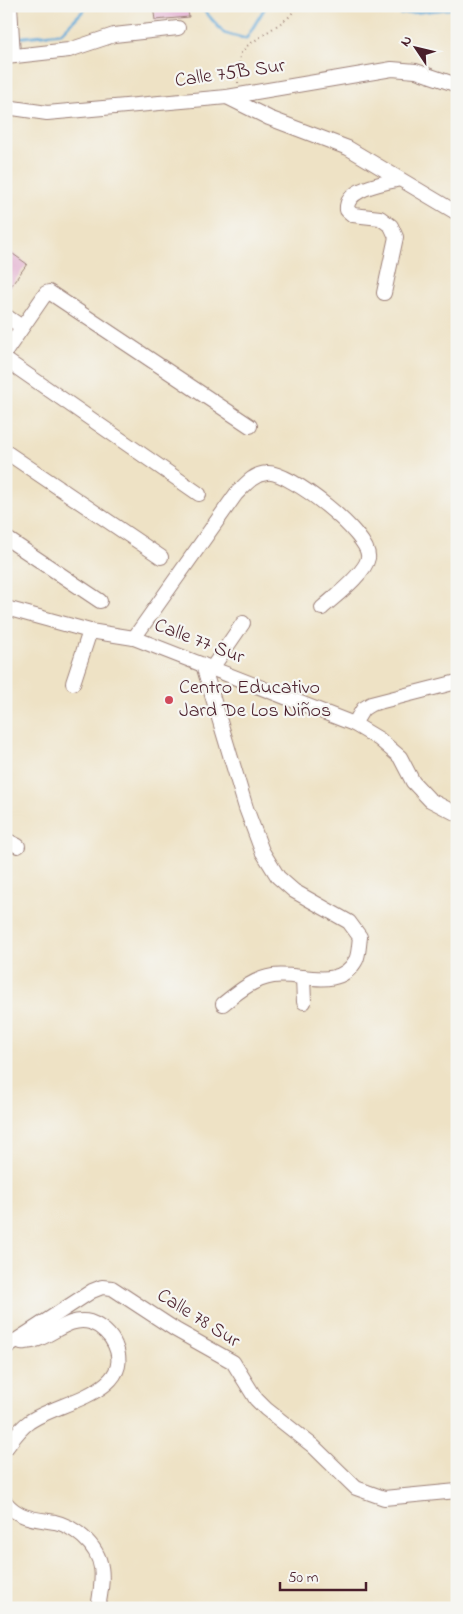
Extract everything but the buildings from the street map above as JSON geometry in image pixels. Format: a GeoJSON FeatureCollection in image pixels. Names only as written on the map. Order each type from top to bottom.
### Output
{"type":"FeatureCollection","features":[{"type":"Feature","properties":{"kind":"street"},"geometry":{"type":"LineString","coordinates":[[10,6],[11,47],[69,50],[114,35],[178,28]]}},
{"type":"Feature","properties":{"kind":"street","name":"Calle 75B Sur"},"geometry":{"type":"LineString","coordinates":[[6,107],[47,113],[232,96],[392,69],[416,71],[457,85]]}},
{"type":"Feature","properties":{"kind":"street"},"geometry":{"type":"LineString","coordinates":[[232,96],[269,118],[348,148],[457,213]]}},
{"type":"Feature","properties":{"kind":"street"},"geometry":{"type":"LineString","coordinates":[[384,293],[396,237],[391,226],[380,218],[353,215],[347,210],[346,203],[352,195],[399,179]]}},
{"type":"Feature","properties":{"kind":"street"},"geometry":{"type":"LineString","coordinates":[[6,351],[46,293],[52,293],[250,426]]}},
{"type":"Feature","properties":{"kind":"street"},"geometry":{"type":"LineString","coordinates":[[6,316],[22,327]]}},
{"type":"Feature","properties":{"kind":"street"},"geometry":{"type":"LineString","coordinates":[[6,360],[199,494]]}},
{"type":"Feature","properties":{"kind":"street"},"geometry":{"type":"LineString","coordinates":[[6,452],[161,557]]}},
{"type":"Feature","properties":{"kind":"street"},"geometry":{"type":"LineString","coordinates":[[134,638],[236,494],[249,480],[267,473],[282,476],[301,488],[352,527],[366,546],[368,557],[362,570],[322,608]]}},
{"type":"Feature","properties":{"kind":"street"},"geometry":{"type":"LineString","coordinates":[[6,538],[100,601]]}},
{"type":"Feature","properties":{"kind":"street","name":"Calle 77 Sur"},"geometry":{"type":"LineString","coordinates":[[6,608],[90,631],[134,638],[354,724],[379,739],[400,757],[413,782],[430,800],[457,814]]}},
{"type":"Feature","properties":{"kind":"street"},"geometry":{"type":"LineString","coordinates":[[223,1004],[252,982],[274,976],[326,980],[342,974],[356,960],[360,937],[348,922],[294,891],[278,877],[262,851],[246,808],[208,667],[243,623]]}},
{"type":"Feature","properties":{"kind":"street"},"geometry":{"type":"LineString","coordinates":[[73,683],[90,631]]}},
{"type":"Feature","properties":{"kind":"street"},"geometry":{"type":"LineString","coordinates":[[354,724],[363,709],[371,704],[457,682]]}},
{"type":"Feature","properties":{"kind":"street"},"geometry":{"type":"LineString","coordinates":[[303,977],[304,1002]]}},
{"type":"Feature","properties":{"kind":"street","name":"Calle 78 Sur"},"geometry":{"type":"LineString","coordinates":[[12,1344],[92,1291],[102,1287],[112,1288],[176,1330],[234,1362],[256,1399],[313,1446],[356,1488],[384,1498],[457,1491]]}},
{"type":"Feature","properties":{"kind":"street"},"geometry":{"type":"LineString","coordinates":[[6,1448],[14,1436],[30,1422],[106,1385],[117,1373],[118,1354],[114,1342],[104,1330],[89,1322],[71,1323],[33,1341],[12,1344]]}},
{"type":"Feature","properties":{"kind":"street"},"geometry":{"type":"LineString","coordinates":[[6,1503],[12,1510],[26,1517],[59,1523],[78,1532],[94,1547],[102,1564],[102,1586],[98,1608]]}},
{"type":"Feature","properties":{"kind":"path"},"geometry":{"type":"LineString","coordinates":[[232,96],[240,54],[247,46],[288,18],[298,6]]}},
{"type":"Feature","properties":{"kind":"waterway"},"geometry":{"type":"LineString","coordinates":[[15,38],[61,33],[88,6]]}},
{"type":"Feature","properties":{"kind":"waterway"},"geometry":{"type":"LineString","coordinates":[[200,6],[224,33],[246,39],[266,6]]}},
{"type":"Feature","properties":{"kind":"waterway"},"geometry":{"type":"LineString","coordinates":[[394,6],[401,14],[457,8]]}},
{"type":"Feature","properties":{"kind":"place","name":"Centro Educativo Jard De Los Niños"},"geometry":{"type":"Point","coordinates":[169,700]}}]}
